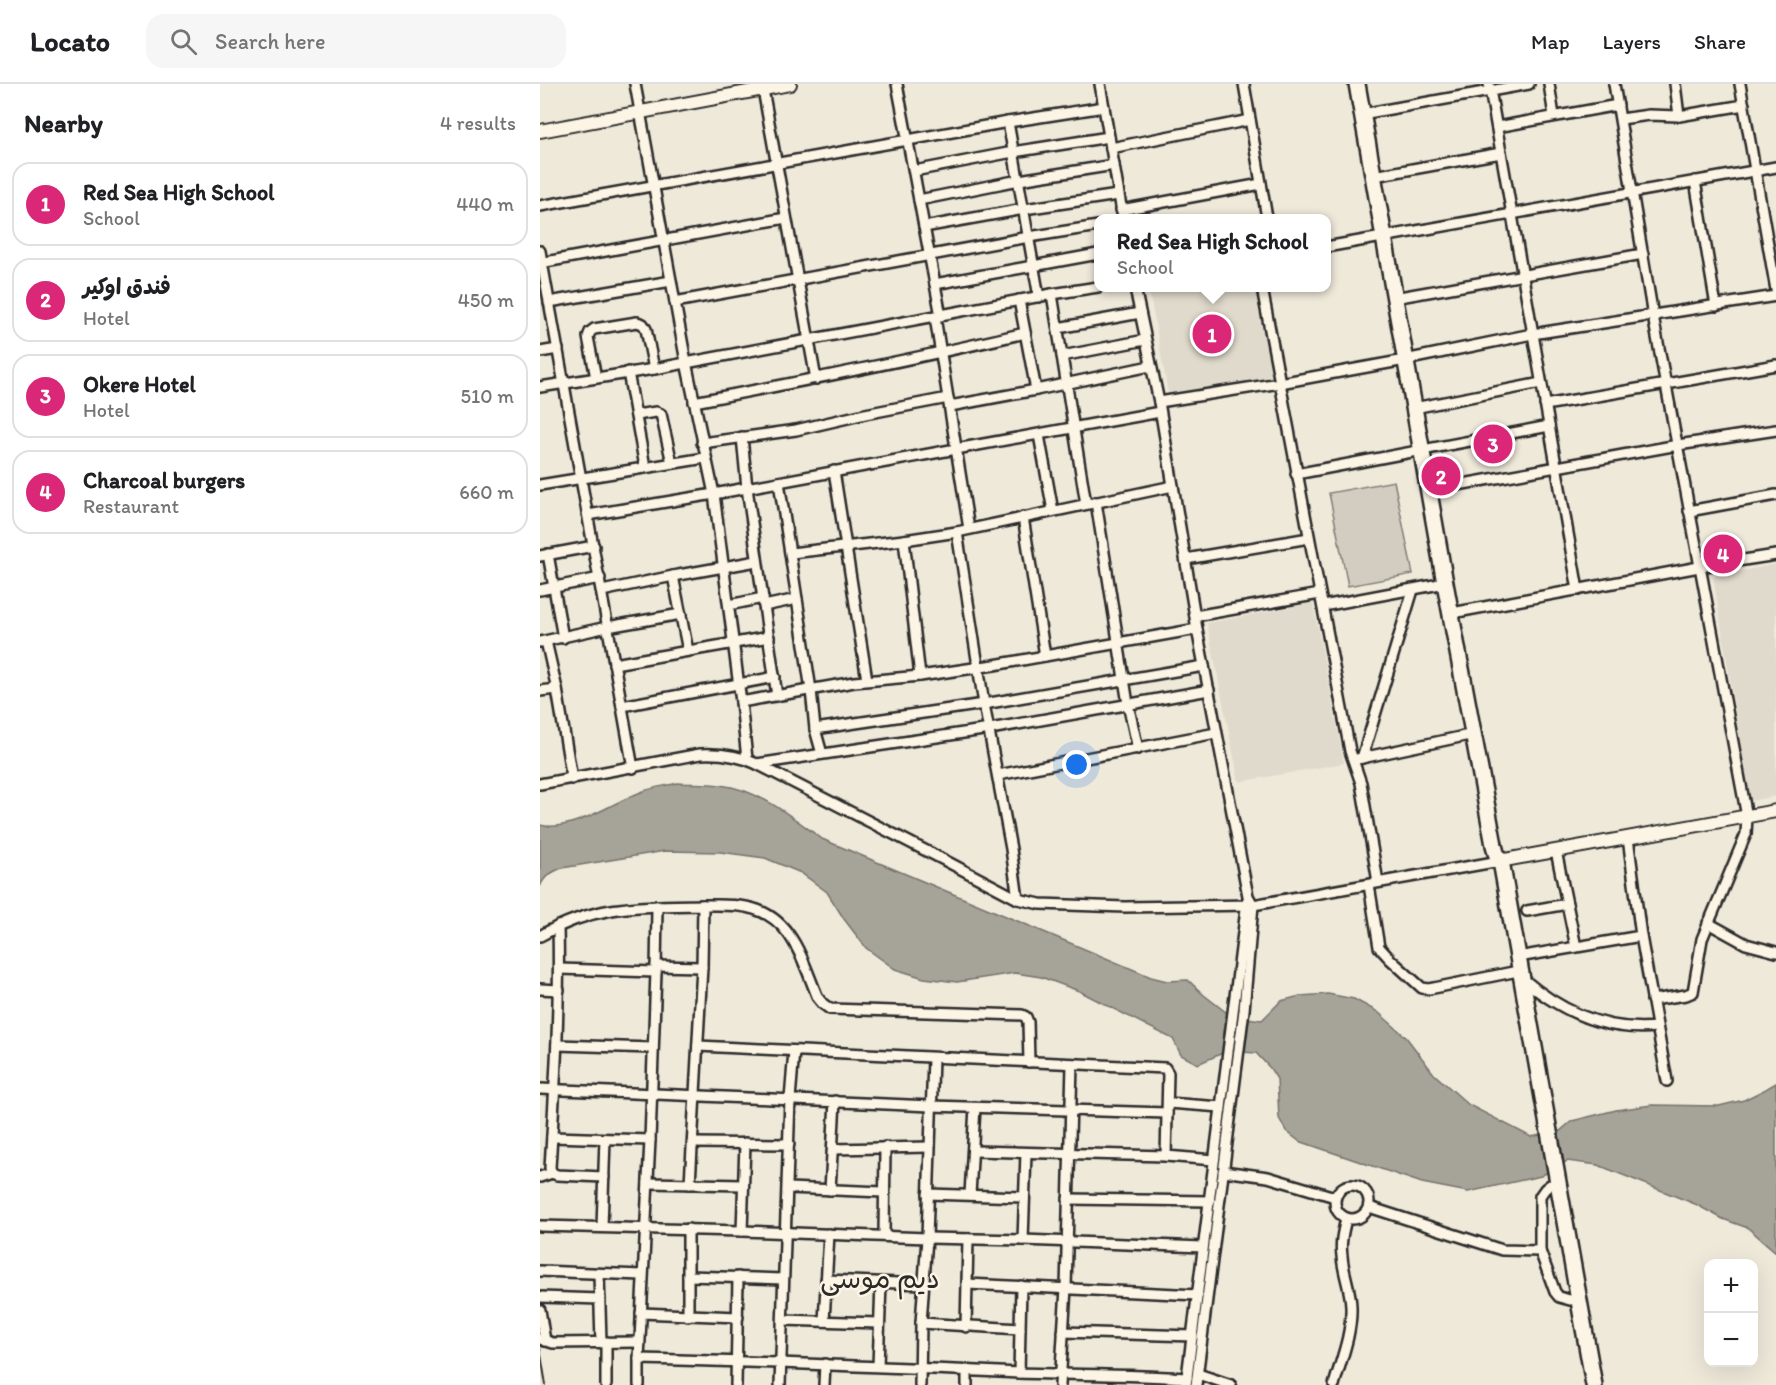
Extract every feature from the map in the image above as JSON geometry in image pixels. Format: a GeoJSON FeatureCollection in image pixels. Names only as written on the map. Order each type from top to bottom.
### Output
{"type":"FeatureCollection","features":[{"type":"Feature","properties":{"kind":"highway"},"geometry":{"type":"LineString","coordinates":[[1357,84],[1445,584],[1518,969],[1585,1385]]}},
{"type":"Feature","properties":{"kind":"highway"},"geometry":{"type":"LineString","coordinates":[[1553,1182],[1594,1385]]}},
{"type":"Feature","properties":{"kind":"main road"},"geometry":{"type":"LineString","coordinates":[[540,131],[640,113],[762,86],[790,84]]}},
{"type":"Feature","properties":{"kind":"main road"},"geometry":{"type":"LineString","coordinates":[[1497,859],[1556,851],[1776,811]]}},
{"type":"Feature","properties":{"kind":"street"},"geometry":{"type":"LineString","coordinates":[[635,84],[686,362],[714,495],[747,759]]}},
{"type":"Feature","properties":{"kind":"street"},"geometry":{"type":"LineString","coordinates":[[897,84],[935,284],[941,353],[969,529]]}},
{"type":"Feature","properties":{"kind":"street"},"geometry":{"type":"LineString","coordinates":[[1100,84],[1122,214],[1261,184]]}},
{"type":"Feature","properties":{"kind":"street"},"geometry":{"type":"LineString","coordinates":[[1244,84],[1266,214]]}},
{"type":"Feature","properties":{"kind":"street"},"geometry":{"type":"LineString","coordinates":[[1362,114],[1490,87],[1529,84]]}},
{"type":"Feature","properties":{"kind":"street"},"geometry":{"type":"LineString","coordinates":[[1549,84],[1554,116]]}},
{"type":"Feature","properties":{"kind":"street"},"geometry":{"type":"LineString","coordinates":[[1614,84],[1653,316],[1747,817],[1746,834],[1702,939],[1693,992],[1652,1000]]}},
{"type":"Feature","properties":{"kind":"street"},"geometry":{"type":"LineString","coordinates":[[1675,84],[1679,116]]}},
{"type":"Feature","properties":{"kind":"street"},"geometry":{"type":"LineString","coordinates":[[1740,84],[1776,290]]}},
{"type":"Feature","properties":{"kind":"street"},"geometry":{"type":"LineString","coordinates":[[762,86],[816,379]]}},
{"type":"Feature","properties":{"kind":"street"},"geometry":{"type":"LineString","coordinates":[[1490,87],[1578,590]]}},
{"type":"Feature","properties":{"kind":"street"},"geometry":{"type":"LineString","coordinates":[[1497,127],[1618,105]]}},
{"type":"Feature","properties":{"kind":"street"},"geometry":{"type":"LineString","coordinates":[[1621,119],[1679,116],[1744,105]]}},
{"type":"Feature","properties":{"kind":"street"},"geometry":{"type":"LineString","coordinates":[[540,206],[1008,122],[1104,107]]}},
{"type":"Feature","properties":{"kind":"street"},"geometry":{"type":"LineString","coordinates":[[1111,148],[1250,120]]}},
{"type":"Feature","properties":{"kind":"street"},"geometry":{"type":"LineString","coordinates":[[1008,122],[1039,297]]}},
{"type":"Feature","properties":{"kind":"street"},"geometry":{"type":"LineString","coordinates":[[914,171],[1109,136]]}},
{"type":"Feature","properties":{"kind":"street"},"geometry":{"type":"LineString","coordinates":[[1374,176],[1501,153]]}},
{"type":"Feature","properties":{"kind":"street"},"geometry":{"type":"LineString","coordinates":[[919,200],[1019,180],[1114,165]]}},
{"type":"Feature","properties":{"kind":"street"},"geometry":{"type":"LineString","coordinates":[[1331,245],[1776,167]]}},
{"type":"Feature","properties":{"kind":"street"},"geometry":{"type":"LineString","coordinates":[[1695,181],[1716,306]]}},
{"type":"Feature","properties":{"kind":"street"},"geometry":{"type":"LineString","coordinates":[[924,227],[1118,195]]}},
{"type":"Feature","properties":{"kind":"street"},"geometry":{"type":"LineString","coordinates":[[541,263],[786,218]]}},
{"type":"Feature","properties":{"kind":"street"},"geometry":{"type":"LineString","coordinates":[[675,302],[930,254],[1094,227]]}},
{"type":"Feature","properties":{"kind":"street"},"geometry":{"type":"LineString","coordinates":[[540,251],[633,768]]}},
{"type":"Feature","properties":{"kind":"street"},"geometry":{"type":"LineString","coordinates":[[1394,298],[1643,254]]}},
{"type":"Feature","properties":{"kind":"street"},"geometry":{"type":"LineString","coordinates":[[935,284],[1094,255]]}},
{"type":"Feature","properties":{"kind":"street"},"geometry":{"type":"LineString","coordinates":[[549,302],[671,281]]}},
{"type":"Feature","properties":{"kind":"street"},"geometry":{"type":"LineString","coordinates":[[540,387],[654,369],[1094,288]]}},
{"type":"Feature","properties":{"kind":"street"},"geometry":{"type":"LineString","coordinates":[[639,1359],[878,1366],[1187,1382],[1221,1107],[1244,1010],[1249,902],[1197,629],[1160,412],[1136,292]]}},
{"type":"Feature","properties":{"kind":"street"},"geometry":{"type":"LineString","coordinates":[[1263,292],[1352,760],[1364,794],[1379,947],[1422,988],[1429,989],[1518,969],[1576,947],[1641,936]]}},
{"type":"Feature","properties":{"kind":"street"},"geometry":{"type":"LineString","coordinates":[[1052,294],[1074,429],[1091,503],[1137,749]]}},
{"type":"Feature","properties":{"kind":"street"},"geometry":{"type":"LineString","coordinates":[[1158,402],[1280,383],[1532,334],[1776,296]]}},
{"type":"Feature","properties":{"kind":"street"},"geometry":{"type":"LineString","coordinates":[[1019,300],[1036,390]]}},
{"type":"Feature","properties":{"kind":"street"},"geometry":{"type":"LineString","coordinates":[[1058,328],[1140,313]]}},
{"type":"Feature","properties":{"kind":"street"},"geometry":{"type":"LineString","coordinates":[[596,378],[588,337],[590,332],[594,329],[638,322],[646,329],[654,369]]}},
{"type":"Feature","properties":{"kind":"street"},"geometry":{"type":"LineString","coordinates":[[694,402],[941,353],[1025,333]]}},
{"type":"Feature","properties":{"kind":"street"},"geometry":{"type":"LineString","coordinates":[[1062,356],[1145,340]]}},
{"type":"Feature","properties":{"kind":"street"},"geometry":{"type":"LineString","coordinates":[[540,352],[558,349]]}},
{"type":"Feature","properties":{"kind":"street"},"geometry":{"type":"LineString","coordinates":[[1545,405],[1776,365]]}},
{"type":"Feature","properties":{"kind":"street"},"geometry":{"type":"LineString","coordinates":[[702,443],[796,430],[865,414],[1036,390],[1150,366]]}},
{"type":"Feature","properties":{"kind":"street"},"geometry":{"type":"LineString","coordinates":[[628,372],[645,467]]}},
{"type":"Feature","properties":{"kind":"street"},"geometry":{"type":"LineString","coordinates":[[1414,408],[1541,383]]}},
{"type":"Feature","properties":{"kind":"street"},"geometry":{"type":"LineString","coordinates":[[636,416],[656,412],[661,414],[672,463]]}},
{"type":"Feature","properties":{"kind":"street"},"geometry":{"type":"LineString","coordinates":[[588,515],[714,495],[1160,412]]}},
{"type":"Feature","properties":{"kind":"street"},"geometry":{"type":"LineString","coordinates":[[1296,474],[1549,426]]}},
{"type":"Feature","properties":{"kind":"street"},"geometry":{"type":"LineString","coordinates":[[1430,490],[1677,445],[1776,430]]}},
{"type":"Feature","properties":{"kind":"street"},"geometry":{"type":"LineString","coordinates":[[1039,435],[1053,511]]}},
{"type":"Feature","properties":{"kind":"street"},"geometry":{"type":"LineString","coordinates":[[741,437],[777,696]]}},
{"type":"Feature","properties":{"kind":"street"},"geometry":{"type":"LineString","coordinates":[[540,485],[705,458]]}},
{"type":"Feature","properties":{"kind":"street"},"geometry":{"type":"LineString","coordinates":[[834,471],[867,680]]}},
{"type":"Feature","properties":{"kind":"street"},"geometry":{"type":"LineString","coordinates":[[778,482],[811,690],[815,729],[822,754]]}},
{"type":"Feature","properties":{"kind":"street"},"geometry":{"type":"LineString","coordinates":[[790,553],[957,532],[1173,486]]}},
{"type":"Feature","properties":{"kind":"street"},"geometry":{"type":"LineString","coordinates":[[1689,512],[1776,495]]}},
{"type":"Feature","properties":{"kind":"street"},"geometry":{"type":"LineString","coordinates":[[1023,517],[1045,657]]}},
{"type":"Feature","properties":{"kind":"street"},"geometry":{"type":"LineString","coordinates":[[957,532],[1018,899]]}},
{"type":"Feature","properties":{"kind":"street"},"geometry":{"type":"LineString","coordinates":[[1186,559],[1309,538]]}},
{"type":"Feature","properties":{"kind":"street"},"geometry":{"type":"LineString","coordinates":[[904,540],[920,676]]}},
{"type":"Feature","properties":{"kind":"street"},"geometry":{"type":"LineString","coordinates":[[563,638],[554,587],[544,555],[594,546]]}},
{"type":"Feature","properties":{"kind":"street"},"geometry":{"type":"LineString","coordinates":[[1452,613],[1776,555]]}},
{"type":"Feature","properties":{"kind":"street"},"geometry":{"type":"LineString","coordinates":[[602,591],[757,561]]}},
{"type":"Feature","properties":{"kind":"street"},"geometry":{"type":"LineString","coordinates":[[674,576],[688,651]]}},
{"type":"Feature","properties":{"kind":"street"},"geometry":{"type":"LineString","coordinates":[[540,590],[600,578]]}},
{"type":"Feature","properties":{"kind":"street"},"geometry":{"type":"LineString","coordinates":[[1323,606],[1445,584]]}},
{"type":"Feature","properties":{"kind":"street"},"geometry":{"type":"LineString","coordinates":[[1362,758],[1413,590]]}},
{"type":"Feature","properties":{"kind":"street"},"geometry":{"type":"LineString","coordinates":[[1195,616],[1320,594]]}},
{"type":"Feature","properties":{"kind":"street"},"geometry":{"type":"LineString","coordinates":[[729,605],[797,599]]}},
{"type":"Feature","properties":{"kind":"street"},"geometry":{"type":"LineString","coordinates":[[572,779],[557,689],[543,641],[681,614]]}},
{"type":"Feature","properties":{"kind":"street"},"geometry":{"type":"LineString","coordinates":[[741,702],[867,680],[920,676],[1045,657],[1197,629]]}},
{"type":"Feature","properties":{"kind":"street"},"geometry":{"type":"LineString","coordinates":[[614,664],[769,637]]}},
{"type":"Feature","properties":{"kind":"street"},"geometry":{"type":"LineString","coordinates":[[815,729],[984,704],[1204,666]]}},
{"type":"Feature","properties":{"kind":"street"},"geometry":{"type":"LineString","coordinates":[[622,706],[774,677]]}},
{"type":"Feature","properties":{"kind":"street"},"geometry":{"type":"LineString","coordinates":[[540,692],[557,689]]}},
{"type":"Feature","properties":{"kind":"street"},"geometry":{"type":"LineString","coordinates":[[757,764],[990,729],[1209,690]]}},
{"type":"Feature","properties":{"kind":"street"},"geometry":{"type":"LineString","coordinates":[[999,775],[1216,733]]}},
{"type":"Feature","properties":{"kind":"street"},"geometry":{"type":"LineString","coordinates":[[1352,760],[1474,734]]}},
{"type":"Feature","properties":{"kind":"street"},"geometry":{"type":"LineString","coordinates":[[540,784],[706,754],[726,754],[747,759],[1018,899],[1040,904],[1108,907],[1249,902],[1374,883],[1497,859]]}},
{"type":"Feature","properties":{"kind":"street"},"geometry":{"type":"LineString","coordinates":[[1628,838],[1641,936],[1667,1081]]}},
{"type":"Feature","properties":{"kind":"street"},"geometry":{"type":"LineString","coordinates":[[1556,851],[1576,947]]}},
{"type":"Feature","properties":{"kind":"street"},"geometry":{"type":"LineString","coordinates":[[1196,1385],[1223,1171],[1232,1062],[1233,1009],[1249,902]]}},
{"type":"Feature","properties":{"kind":"street"},"geometry":{"type":"LineString","coordinates":[[1527,911],[1567,904]]}},
{"type":"Feature","properties":{"kind":"street"},"geometry":{"type":"LineString","coordinates":[[690,1184],[702,967],[703,905]]}},
{"type":"Feature","properties":{"kind":"street"},"geometry":{"type":"LineString","coordinates":[[540,936],[583,916],[609,909],[630,906],[745,906],[772,916],[784,927],[793,940],[818,998],[830,1009],[1026,1017],[1029,1062]]}},
{"type":"Feature","properties":{"kind":"street"},"geometry":{"type":"LineString","coordinates":[[639,1385],[657,906]]}},
{"type":"Feature","properties":{"kind":"street"},"geometry":{"type":"LineString","coordinates":[[1708,923],[1746,944],[1776,952]]}},
{"type":"Feature","properties":{"kind":"street"},"geometry":{"type":"LineString","coordinates":[[552,1173],[550,1168],[560,969],[558,926]]}},
{"type":"Feature","properties":{"kind":"street"},"geometry":{"type":"LineString","coordinates":[[560,969],[702,967]]}},
{"type":"Feature","properties":{"kind":"street"},"geometry":{"type":"LineString","coordinates":[[1518,969],[1550,1000],[1588,1018],[1627,1028],[1657,1027]]}},
{"type":"Feature","properties":{"kind":"street"},"geometry":{"type":"LineString","coordinates":[[540,989],[559,990]]}},
{"type":"Feature","properties":{"kind":"street"},"geometry":{"type":"LineString","coordinates":[[557,1045],[653,1048]]}},
{"type":"Feature","properties":{"kind":"street"},"geometry":{"type":"LineString","coordinates":[[698,1046],[1165,1068],[1168,1073],[1166,1156]]}},
{"type":"Feature","properties":{"kind":"street"},"geometry":{"type":"LineString","coordinates":[[780,1385],[790,1099],[794,1051]]}},
{"type":"Feature","properties":{"kind":"street"},"geometry":{"type":"LineString","coordinates":[[920,1385],[933,1058]]}},
{"type":"Feature","properties":{"kind":"street"},"geometry":{"type":"LineString","coordinates":[[1060,1385],[1066,1288],[1072,1064]]}},
{"type":"Feature","properties":{"kind":"street"},"geometry":{"type":"LineString","coordinates":[[540,1089],[1071,1110],[1221,1107]]}},
{"type":"Feature","properties":{"kind":"street"},"geometry":{"type":"LineString","coordinates":[[830,1190],[835,1101]]}},
{"type":"Feature","properties":{"kind":"street"},"geometry":{"type":"LineString","coordinates":[[970,1195],[975,1107]]}},
{"type":"Feature","properties":{"kind":"street"},"geometry":{"type":"LineString","coordinates":[[552,1137],[650,1140]]}},
{"type":"Feature","properties":{"kind":"street"},"geometry":{"type":"LineString","coordinates":[[602,1227],[605,1139]]}},
{"type":"Feature","properties":{"kind":"street"},"geometry":{"type":"LineString","coordinates":[[693,1143],[789,1144]]}},
{"type":"Feature","properties":{"kind":"street"},"geometry":{"type":"LineString","coordinates":[[742,1231],[745,1143]]}},
{"type":"Feature","properties":{"kind":"street"},"geometry":{"type":"LineString","coordinates":[[884,1236],[885,1147]]}},
{"type":"Feature","properties":{"kind":"street"},"geometry":{"type":"LineString","coordinates":[[832,1149],[929,1147]]}},
{"type":"Feature","properties":{"kind":"street"},"geometry":{"type":"LineString","coordinates":[[973,1151],[1166,1156],[1214,1160]]}},
{"type":"Feature","properties":{"kind":"street"},"geometry":{"type":"LineString","coordinates":[[1023,1240],[1026,1153]]}},
{"type":"Feature","properties":{"kind":"street"},"geometry":{"type":"LineString","coordinates":[[1223,1171],[1268,1177],[1335,1197]]}},
{"type":"Feature","properties":{"kind":"street"},"geometry":{"type":"LineString","coordinates":[[540,1177],[552,1173],[604,1177]]}},
{"type":"Feature","properties":{"kind":"street"},"geometry":{"type":"LineString","coordinates":[[1553,1182],[1540,1196],[1540,1251],[1555,1292],[1559,1297],[1570,1300]]}},
{"type":"Feature","properties":{"kind":"street"},"geometry":{"type":"LineString","coordinates":[[648,1183],[743,1185]]}},
{"type":"Feature","properties":{"kind":"street"},"geometry":{"type":"LineString","coordinates":[[1348,1185],[1359,1187],[1368,1195],[1368,1207],[1360,1218],[1346,1219],[1335,1207],[1335,1197],[1342,1188],[1348,1185]]}},
{"type":"Feature","properties":{"kind":"street"},"geometry":{"type":"LineString","coordinates":[[788,1188],[884,1192]]}},
{"type":"Feature","properties":{"kind":"street"},"geometry":{"type":"LineString","coordinates":[[928,1194],[1023,1197]]}},
{"type":"Feature","properties":{"kind":"street"},"geometry":{"type":"LineString","coordinates":[[1068,1199],[1210,1201]]}},
{"type":"Feature","properties":{"kind":"street"},"geometry":{"type":"LineString","coordinates":[[1368,1207],[1502,1250],[1540,1251]]}},
{"type":"Feature","properties":{"kind":"street"},"geometry":{"type":"LineString","coordinates":[[1334,1385],[1351,1318],[1351,1303],[1341,1246],[1346,1219]]}},
{"type":"Feature","properties":{"kind":"street"},"geometry":{"type":"LineString","coordinates":[[540,1226],[1203,1247]]}},
{"type":"Feature","properties":{"kind":"street"},"geometry":{"type":"LineString","coordinates":[[688,1229],[688,1316]]}},
{"type":"Feature","properties":{"kind":"street"},"geometry":{"type":"LineString","coordinates":[[824,1321],[829,1234]]}},
{"type":"Feature","properties":{"kind":"street"},"geometry":{"type":"LineString","coordinates":[[966,1327],[968,1239]]}},
{"type":"Feature","properties":{"kind":"street"},"geometry":{"type":"LineString","coordinates":[[540,1271],[642,1275]]}},
{"type":"Feature","properties":{"kind":"street"},"geometry":{"type":"LineString","coordinates":[[599,1274],[606,1385]]}},
{"type":"Feature","properties":{"kind":"street"},"geometry":{"type":"LineString","coordinates":[[688,1276],[783,1278]]}},
{"type":"Feature","properties":{"kind":"street"},"geometry":{"type":"LineString","coordinates":[[736,1385],[738,1277]]}},
{"type":"Feature","properties":{"kind":"street"},"geometry":{"type":"LineString","coordinates":[[826,1280],[923,1284]]}},
{"type":"Feature","properties":{"kind":"street"},"geometry":{"type":"LineString","coordinates":[[878,1366],[881,1283]]}},
{"type":"Feature","properties":{"kind":"street"},"geometry":{"type":"LineString","coordinates":[[967,1284],[1198,1295]]}},
{"type":"Feature","properties":{"kind":"street"},"geometry":{"type":"LineString","coordinates":[[1019,1373],[1021,1286]]}},
{"type":"Feature","properties":{"kind":"street"},"geometry":{"type":"LineString","coordinates":[[540,1297],[600,1299]]}},
{"type":"Feature","properties":{"kind":"street"},"geometry":{"type":"LineString","coordinates":[[540,1310],[543,1340],[553,1343],[639,1342]]}},
{"type":"Feature","properties":{"kind":"street"},"geometry":{"type":"LineString","coordinates":[[641,1313],[738,1317]]}},
{"type":"Feature","properties":{"kind":"street"},"geometry":{"type":"LineString","coordinates":[[783,1320],[879,1323]]}},
{"type":"Feature","properties":{"kind":"street"},"geometry":{"type":"LineString","coordinates":[[921,1323],[1020,1329]]}},
{"type":"Feature","properties":{"kind":"street"},"geometry":{"type":"LineString","coordinates":[[1063,1332],[1193,1336]]}},
{"type":"Feature","properties":{"kind":"street"},"geometry":{"type":"LineString","coordinates":[[824,1385],[825,1365]]}},
{"type":"Feature","properties":{"kind":"street"},"geometry":{"type":"LineString","coordinates":[[967,1370],[967,1385]]}},
{"type":"Feature","properties":{"kind":"street"},"geometry":{"type":"LineString","coordinates":[[1198,1374],[1231,1385]]}},
{"type":"Feature","properties":{"kind":"shaded area"},"geometry":{"type":"Polygon","coordinates":[[[1149,292],[1257,292],[1275,378],[1169,398],[1149,292]]]}},
{"type":"Feature","properties":{"kind":"shaded area"},"geometry":{"type":"Polygon","coordinates":[[[1394,481],[1413,574],[1348,586],[1329,493],[1394,481]]]}},
{"type":"Feature","properties":{"kind":"shaded area"},"geometry":{"type":"Polygon","coordinates":[[[1776,564],[1776,796],[1750,801],[1713,577],[1776,564]]]}},
{"type":"Feature","properties":{"kind":"shaded area"},"geometry":{"type":"Polygon","coordinates":[[[1313,603],[1344,763],[1239,782],[1207,623],[1313,603]]]}},
{"type":"Feature","properties":{"kind":"shaded area"},"geometry":{"type":"Polygon","coordinates":[[[678,783],[720,785],[748,792],[774,805],[822,839],[1151,977],[1167,981],[1188,980],[1231,1016],[1262,1020],[1281,1001],[1300,996],[1328,994],[1354,999],[1378,1012],[1406,1037],[1434,1074],[1469,1105],[1531,1137],[1560,1131],[1572,1121],[1616,1110],[1652,1105],[1719,1106],[1744,1100],[1776,1083],[1776,1252],[1748,1228],[1598,1165],[1567,1161],[1541,1176],[1468,1192],[1422,1183],[1299,1141],[1286,1131],[1279,1118],[1277,1079],[1256,1053],[1227,1051],[1198,1064],[1181,1055],[1173,1039],[1079,991],[1041,977],[1015,973],[957,982],[924,978],[895,969],[866,948],[827,892],[801,873],[765,858],[720,852],[665,851],[562,868],[549,875],[540,887],[540,825],[565,825],[641,792],[678,783]]]}},
{"type":"Feature","properties":{"kind":"railway"},"geometry":{"type":"LineString","coordinates":[[540,1349],[546,1385]]}},
{"type":"Feature","properties":{"kind":"place","name":"Red Sea High School"},"geometry":{"type":"Point","coordinates":[1212,334]}},
{"type":"Feature","properties":{"kind":"place","name":"Okere Hotel"},"geometry":{"type":"Point","coordinates":[1493,444]}},
{"type":"Feature","properties":{"kind":"place","name":"فندق اوكير"},"geometry":{"type":"Point","coordinates":[1441,476]}},
{"type":"Feature","properties":{"kind":"place","name":"Charcoal burgers"},"geometry":{"type":"Point","coordinates":[1723,554]}},
{"type":"Feature","properties":{"kind":"district","name":"ديم موسى"},"geometry":{"type":"Point","coordinates":[880,1278]}}]}
